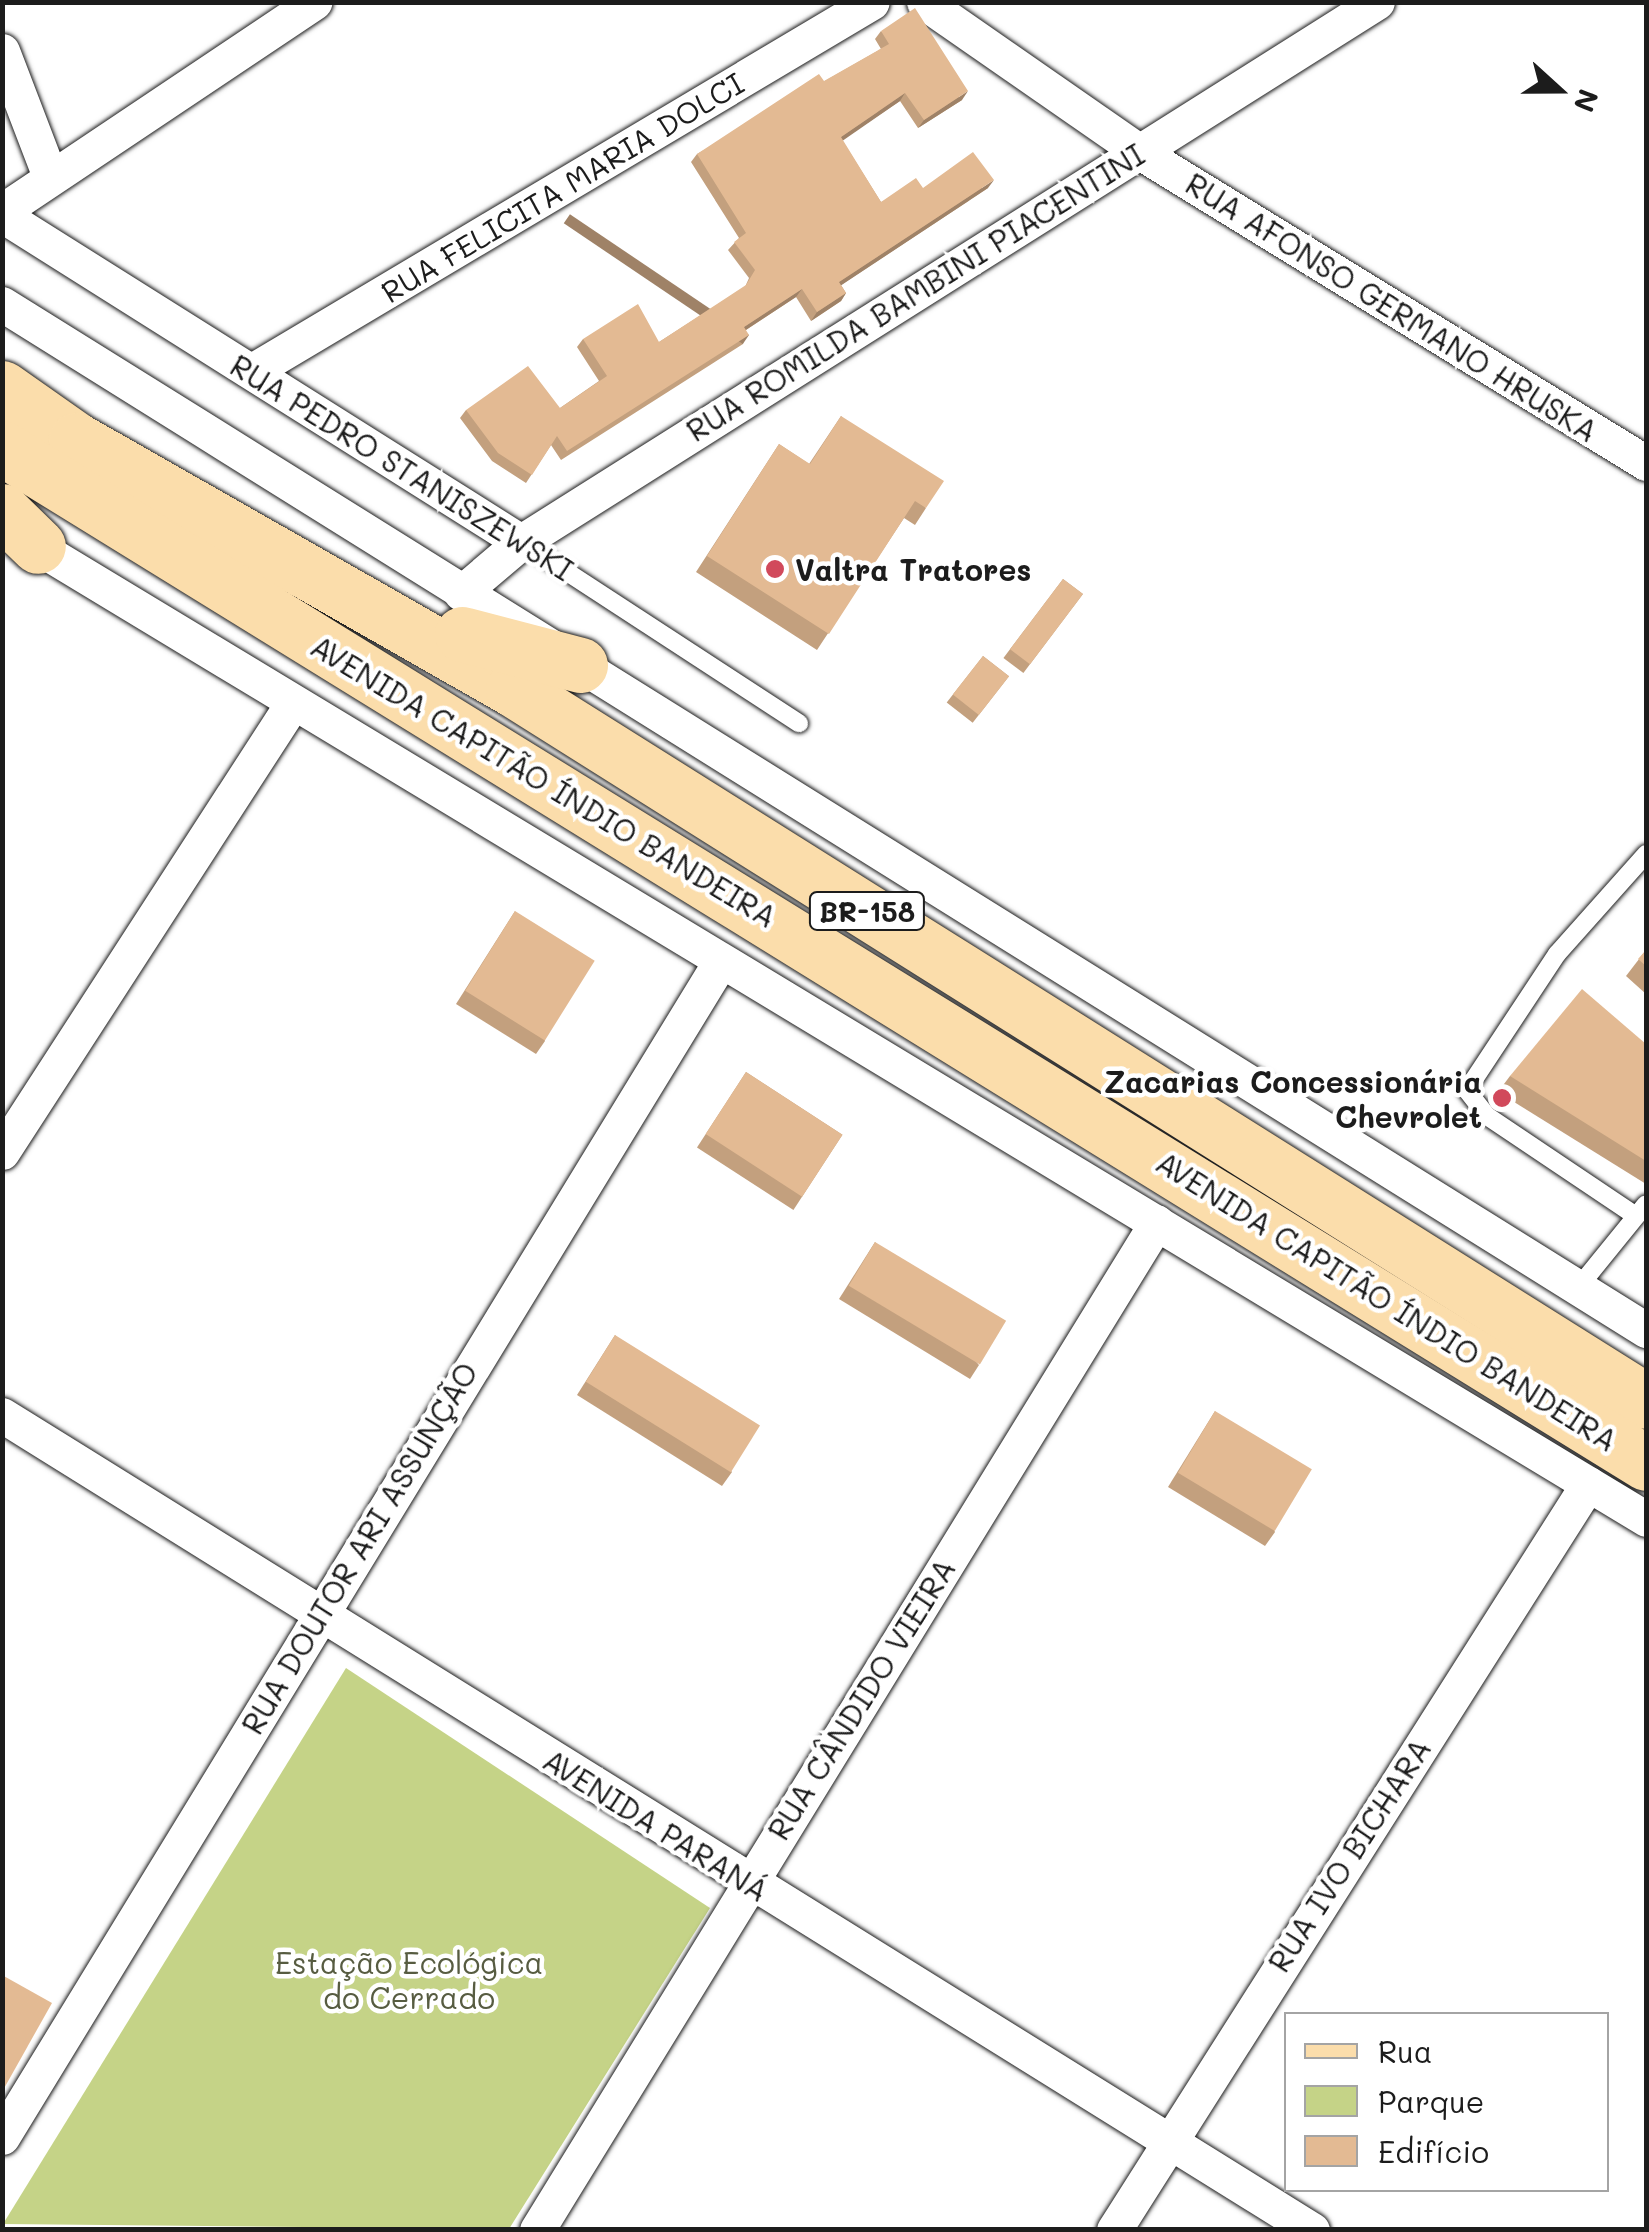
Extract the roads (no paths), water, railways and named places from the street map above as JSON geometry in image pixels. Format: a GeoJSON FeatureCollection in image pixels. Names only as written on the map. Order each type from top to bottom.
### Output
{"type":"FeatureCollection","features":[{"type":"Feature","properties":{"kind":"main road","name":"BR-158"},"geometry":{"type":"LineString","coordinates":[[2,388],[43,453]]}},
{"type":"Feature","properties":{"kind":"main road","name":"AVENIDA CAPITÃO ÍNDIO BANDEIRA"},"geometry":{"type":"LineString","coordinates":[[43,453],[304,570],[514,689],[1646,1400]]}},
{"type":"Feature","properties":{"kind":"main road","name":"AVENIDA CAPITÃO ÍNDIO BANDEIRA"},"geometry":{"type":"LineString","coordinates":[[43,453],[1646,1463]]}},
{"type":"Feature","properties":{"kind":"main road"},"geometry":{"type":"LineString","coordinates":[[304,570],[508,652],[580,665]]}},
{"type":"Feature","properties":{"kind":"street"},"geometry":{"type":"LineString","coordinates":[[2,213],[314,2]]}},
{"type":"Feature","properties":{"kind":"street","name":"RUA FELICITA MARIA DOLCI"},"geometry":{"type":"LineString","coordinates":[[252,370],[872,2]]}},
{"type":"Feature","properties":{"kind":"street","name":"RUA AFONSO GERMANO HRUSKA"},"geometry":{"type":"LineString","coordinates":[[924,2],[1138,151],[1646,463]]}},
{"type":"Feature","properties":{"kind":"street","name":"RUA ROMILDA BAMBINI PIACENTINI"},"geometry":{"type":"LineString","coordinates":[[462,592],[521,542],[1377,2]]}},
{"type":"Feature","properties":{"kind":"street"},"geometry":{"type":"LineString","coordinates":[[2,51],[50,177]]}},
{"type":"Feature","properties":{"kind":"street","name":"RUA PEDRO STANISZEWSKI"},"geometry":{"type":"LineString","coordinates":[[2,213],[521,542]]}},
{"type":"Feature","properties":{"kind":"street"},"geometry":{"type":"LineString","coordinates":[[2,304],[1646,1330]]}},
{"type":"Feature","properties":{"kind":"street"},"geometry":{"type":"LineString","coordinates":[[14,528],[292,704],[1646,1519]]}},
{"type":"Feature","properties":{"kind":"street"},"geometry":{"type":"LineString","coordinates":[[2,1152],[292,704]]}},
{"type":"Feature","properties":{"kind":"street","name":"RUA DOUTOR ARI ASSUNÇÃO"},"geometry":{"type":"LineString","coordinates":[[2,2137],[315,1616],[720,962]]}},
{"type":"Feature","properties":{"kind":"street","name":"RUA CÂNDIDO VIEIRA"},"geometry":{"type":"LineString","coordinates":[[538,2230],[748,1881],[1157,1222]]}},
{"type":"Feature","properties":{"kind":"street","name":"AVENIDA PARANÁ"},"geometry":{"type":"LineString","coordinates":[[2,1415],[315,1616],[1312,2230]]}},
{"type":"Feature","properties":{"kind":"street","name":"RUA IVO BICHARA"},"geometry":{"type":"LineString","coordinates":[[1114,2230],[1167,2139],[1588,1484]]}},
{"type":"Feature","properties":{"kind":"lane","name":"RUA PEDRO STANISZEWSKI"},"geometry":{"type":"LineString","coordinates":[[521,542],[799,723]]}},
{"type":"Feature","properties":{"kind":"lane"},"geometry":{"type":"LineString","coordinates":[[1577,1289],[1641,1210],[1487,1116],[1467,1090],[1557,954],[1646,854]]}},
{"type":"Feature","properties":{"kind":"place","name":"Valtra Tratores"},"geometry":{"type":"Point","coordinates":[775,569]}},
{"type":"Feature","properties":{"kind":"place","name":"Zacarias Concessionária Chevrolet"},"geometry":{"type":"Point","coordinates":[1502,1098]}},
{"type":"Feature","properties":{"kind":"park label","name":"Estação Ecológica do Cerrado"},"geometry":{"type":"Point","coordinates":[409,1979]}}]}
